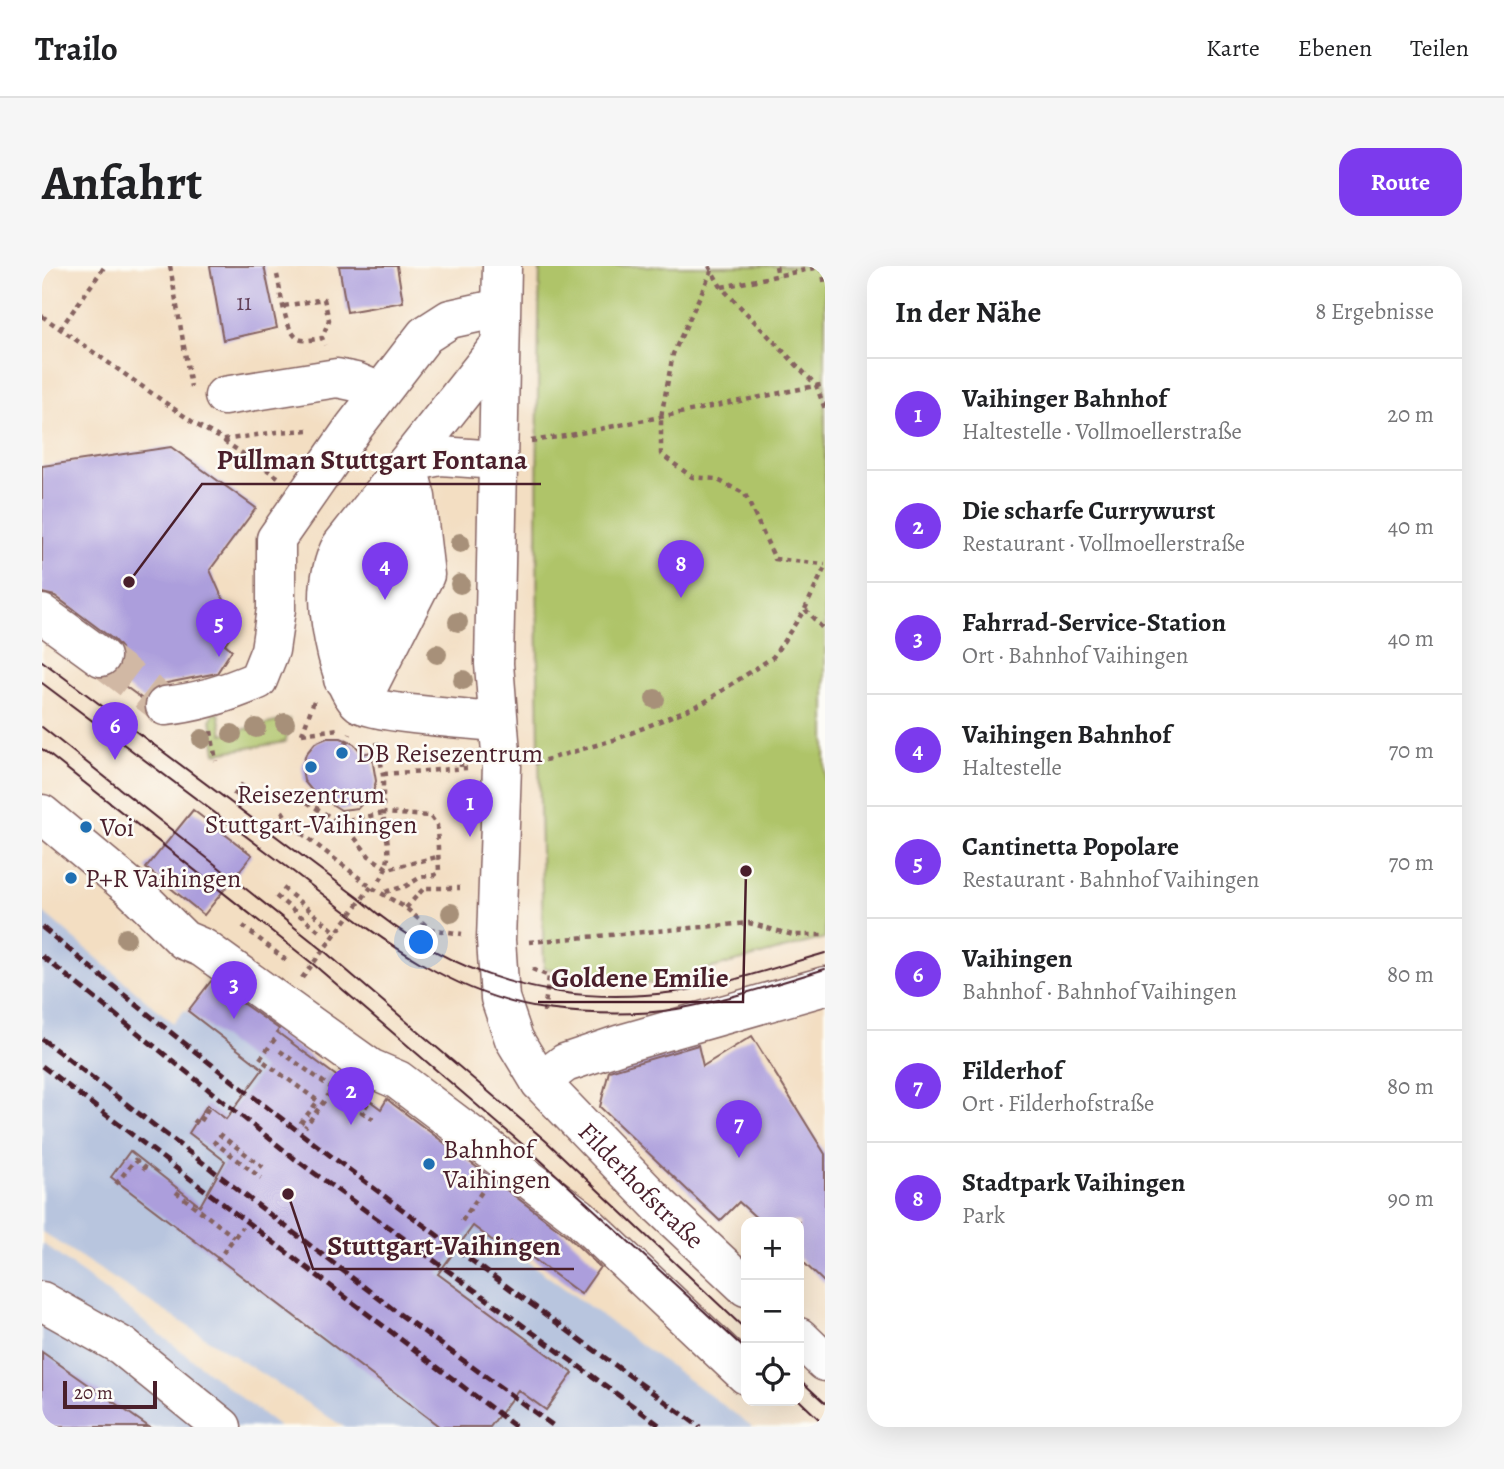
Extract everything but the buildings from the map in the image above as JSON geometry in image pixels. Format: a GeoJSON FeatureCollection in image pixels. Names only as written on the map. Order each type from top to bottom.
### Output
{"type":"FeatureCollection","features":[{"type":"Feature","properties":{"kind":"street","name":"Filderhofstraße"},"geometry":{"type":"LineString","coordinates":[[502,266],[494,664],[514,941],[500,999],[513,1040],[540,1082],[660,1206],[741,1282]]}},
{"type":"Feature","properties":{"kind":"street"},"geometry":{"type":"LineString","coordinates":[[165,706],[206,699],[258,680],[270,650],[276,609],[276,539],[380,392],[425,335],[450,319],[500,308]]}},
{"type":"Feature","properties":{"kind":"street"},"geometry":{"type":"LineString","coordinates":[[351,704],[353,659],[364,624],[420,535],[411,480],[499,346]]}},
{"type":"Feature","properties":{"kind":"street"},"geometry":{"type":"LineString","coordinates":[[204,402],[337,379],[356,382],[380,392]]}},
{"type":"Feature","properties":{"kind":"street"},"geometry":{"type":"LineString","coordinates":[[351,704],[331,627],[328,596],[335,556],[341,546],[411,480],[441,456],[497,460]]}},
{"type":"Feature","properties":{"kind":"street"},"geometry":{"type":"LineString","coordinates":[[42,614],[101,657]]}},
{"type":"Feature","properties":{"kind":"street"},"geometry":{"type":"LineString","coordinates":[[351,704],[460,720],[497,722]]}},
{"type":"Feature","properties":{"kind":"street"},"geometry":{"type":"LineString","coordinates":[[42,814],[131,888],[184,940],[203,948],[370,1068],[398,1080],[579,1217],[741,1370]]}},
{"type":"Feature","properties":{"kind":"street"},"geometry":{"type":"LineString","coordinates":[[540,1082],[565,1063],[621,1044],[825,986]]}},
{"type":"Feature","properties":{"kind":"street"},"geometry":{"type":"LineString","coordinates":[[42,1301],[122,1346],[222,1427]]}},
{"type":"Feature","properties":{"kind":"street"},"geometry":{"type":"LineString","coordinates":[[804,1342],[825,1362]]}},
{"type":"Feature","properties":{"kind":"path"},"geometry":{"type":"LineString","coordinates":[[60,329],[105,266]]}},
{"type":"Feature","properties":{"kind":"path"},"geometry":{"type":"LineString","coordinates":[[170,266],[204,402],[197,425]]}},
{"type":"Feature","properties":{"kind":"path"},"geometry":{"type":"LineString","coordinates":[[776,266],[778,276]]}},
{"type":"Feature","properties":{"kind":"path"},"geometry":{"type":"LineString","coordinates":[[721,287],[823,267],[825,286]]}},
{"type":"Feature","properties":{"kind":"path"},"geometry":{"type":"LineString","coordinates":[[710,268],[721,287],[816,386],[825,409]]}},
{"type":"Feature","properties":{"kind":"path"},"geometry":{"type":"LineString","coordinates":[[531,764],[617,739],[703,703],[774,657],[805,609],[825,565],[775,559],[745,494],[716,479],[692,477],[660,454],[661,417],[673,354],[710,268]]}},
{"type":"Feature","properties":{"kind":"path"},"geometry":{"type":"LineString","coordinates":[[277,275],[289,328],[297,338],[322,338]]}},
{"type":"Feature","properties":{"kind":"path"},"geometry":{"type":"LineString","coordinates":[[284,306],[324,299],[329,320],[322,338],[327,348]]}},
{"type":"Feature","properties":{"kind":"path"},"geometry":{"type":"LineString","coordinates":[[532,441],[825,384]]}},
{"type":"Feature","properties":{"kind":"path"},"geometry":{"type":"LineString","coordinates":[[224,440],[306,495]]}},
{"type":"Feature","properties":{"kind":"path"},"geometry":{"type":"LineString","coordinates":[[805,609],[825,631]]}},
{"type":"Feature","properties":{"kind":"path"},"geometry":{"type":"LineString","coordinates":[[342,752],[351,704]]}},
{"type":"Feature","properties":{"kind":"path"},"geometry":{"type":"LineString","coordinates":[[327,945],[388,869],[383,774],[378,746]]}},
{"type":"Feature","properties":{"kind":"path"},"geometry":{"type":"LineString","coordinates":[[383,774],[461,769]]}},
{"type":"Feature","properties":{"kind":"path"},"geometry":{"type":"LineString","coordinates":[[234,796],[244,782]]}},
{"type":"Feature","properties":{"kind":"path"},"geometry":{"type":"LineString","coordinates":[[307,802],[348,829],[369,856],[388,869],[437,857]]}},
{"type":"Feature","properties":{"kind":"path"},"geometry":{"type":"LineString","coordinates":[[282,811],[290,825],[406,908],[430,929],[514,941],[750,923],[793,935],[825,935]]}},
{"type":"Feature","properties":{"kind":"path"},"geometry":{"type":"LineString","coordinates":[[340,823],[383,813],[430,816],[437,825],[439,872],[384,892]]}},
{"type":"Feature","properties":{"kind":"path"},"geometry":{"type":"LineString","coordinates":[[283,888],[337,933]]}},
{"type":"Feature","properties":{"kind":"path"},"geometry":{"type":"LineString","coordinates":[[406,908],[425,888],[460,888]]}},
{"type":"Feature","properties":{"kind":"path"},"geometry":{"type":"LineString","coordinates":[[276,896],[319,931]]}},
{"type":"Feature","properties":{"kind":"path"},"geometry":{"type":"LineString","coordinates":[[243,926],[293,966]]}},
{"type":"Feature","properties":{"kind":"path"},"geometry":{"type":"LineString","coordinates":[[544,1016],[549,976]]}},
{"type":"Feature","properties":{"kind":"path"},"geometry":{"type":"LineString","coordinates":[[279,1034],[260,1059],[318,1101],[303,1126],[333,1089],[280,1051]]}},
{"type":"Feature","properties":{"kind":"path"},"geometry":{"type":"LineString","coordinates":[[193,1120],[198,1124],[210,1106]]}},
{"type":"Feature","properties":{"kind":"path"},"geometry":{"type":"LineString","coordinates":[[219,1134],[267,1170]]}},
{"type":"Feature","properties":{"kind":"path"},"geometry":{"type":"LineString","coordinates":[[213,1141],[261,1178]]}},
{"type":"Feature","properties":{"kind":"path"},"geometry":{"type":"LineString","coordinates":[[116,1184],[135,1160],[146,1169]]}},
{"type":"Feature","properties":{"kind":"path"},"geometry":{"type":"LineString","coordinates":[[176,1192],[234,1237]]}},
{"type":"Feature","properties":{"kind":"path"},"geometry":{"type":"LineString","coordinates":[[462,1221],[468,1210]]}},
{"type":"Feature","properties":{"kind":"path"},"geometry":{"type":"LineString","coordinates":[[216,1262],[242,1227]]}},
{"type":"Feature","properties":{"kind":"shaded area"},"geometry":{"type":"Polygon","coordinates":[[[42,911],[173,1023],[185,1010],[753,1427],[344,1427],[42,1232],[42,911]]]}},
{"type":"Feature","properties":{"kind":"shaded area"},"geometry":{"type":"Polygon","coordinates":[[[42,1243],[70,1264],[279,1427],[42,1427],[42,1243]]]}},
{"type":"Feature","properties":{"kind":"green space"},"geometry":{"type":"Polygon","coordinates":[[[540,266],[825,266],[825,938],[652,984],[544,968],[537,617],[540,266]]]}},
{"type":"Feature","properties":{"kind":"green space"},"geometry":{"type":"Polygon","coordinates":[[[219,713],[223,734],[289,719],[285,742],[216,753],[211,719],[214,714],[219,713]]]}},
{"type":"Feature","properties":{"kind":"tunnel"},"geometry":{"type":"LineString","coordinates":[[101,657],[165,706]]}},
{"type":"Feature","properties":{"kind":"tram line"},"geometry":{"type":"LineString","coordinates":[[42,661],[395,927],[468,967],[507,981],[547,990],[631,996],[713,985],[825,953]]}},
{"type":"Feature","properties":{"kind":"tram line"},"geometry":{"type":"LineString","coordinates":[[42,683],[372,931],[436,972],[471,988],[507,1001],[545,1009],[645,1013],[714,1001],[825,969]]}},
{"type":"Feature","properties":{"kind":"tram line"},"geometry":{"type":"LineString","coordinates":[[42,727],[323,950],[546,1141],[741,1325]]}},
{"type":"Feature","properties":{"kind":"tram line"},"geometry":{"type":"LineString","coordinates":[[42,749],[313,964],[536,1156],[741,1345]]}},
{"type":"Feature","properties":{"kind":"tram line"},"geometry":{"type":"LineString","coordinates":[[804,1384],[825,1403]]}},
{"type":"Feature","properties":{"kind":"tram line"},"geometry":{"type":"LineString","coordinates":[[804,1405],[825,1425]]}},
{"type":"Feature","properties":{"kind":"railway"},"geometry":{"type":"LineString","coordinates":[[42,927],[284,1121],[700,1427]]}},
{"type":"Feature","properties":{"kind":"railway"},"geometry":{"type":"LineString","coordinates":[[42,956],[295,1159],[662,1427]]}},
{"type":"Feature","properties":{"kind":"railway"},"geometry":{"type":"LineString","coordinates":[[42,1039],[398,1313],[555,1427]]}},
{"type":"Feature","properties":{"kind":"railway"},"geometry":{"type":"LineString","coordinates":[[42,1066],[516,1427]]}},
{"type":"Feature","properties":{"kind":"place","name":"Pullman Stuttgart Fontana"},"geometry":{"type":"Point","coordinates":[129,582]}},
{"type":"Feature","properties":{"kind":"place","name":"Stadtpark Vaihingen"},"geometry":{"type":"Point","coordinates":[681,598]}},
{"type":"Feature","properties":{"kind":"place","name":"Vaihingen Bahnhof"},"geometry":{"type":"Point","coordinates":[385,600]}},
{"type":"Feature","properties":{"kind":"place","name":"Cantinetta Popolare"},"geometry":{"type":"Point","coordinates":[219,657]}},
{"type":"Feature","properties":{"kind":"place","name":"DB Reisezentrum"},"geometry":{"type":"Point","coordinates":[342,753]}},
{"type":"Feature","properties":{"kind":"place","name":"Vaihingen"},"geometry":{"type":"Point","coordinates":[115,760]}},
{"type":"Feature","properties":{"kind":"place","name":"Reisezentrum Stuttgart-Vaihingen"},"geometry":{"type":"Point","coordinates":[311,767]}},
{"type":"Feature","properties":{"kind":"place","name":"Voi"},"geometry":{"type":"Point","coordinates":[86,827]}},
{"type":"Feature","properties":{"kind":"place","name":"Vaihinger Bahnhof"},"geometry":{"type":"Point","coordinates":[470,837]}},
{"type":"Feature","properties":{"kind":"place","name":"Goldene Emilie"},"geometry":{"type":"Point","coordinates":[746,871]}},
{"type":"Feature","properties":{"kind":"place","name":"P+R Vaihingen"},"geometry":{"type":"Point","coordinates":[71,878]}},
{"type":"Feature","properties":{"kind":"place","name":"Fahrrad-Service-Station"},"geometry":{"type":"Point","coordinates":[234,1019]}},
{"type":"Feature","properties":{"kind":"place","name":"Die scharfe Currywurst"},"geometry":{"type":"Point","coordinates":[351,1125]}},
{"type":"Feature","properties":{"kind":"place","name":"Filderhof"},"geometry":{"type":"Point","coordinates":[739,1158]}},
{"type":"Feature","properties":{"kind":"place","name":"Bahnhof Vaihingen"},"geometry":{"type":"Point","coordinates":[429,1164]}},
{"type":"Feature","properties":{"kind":"place","name":"Stuttgart-Vaihingen"},"geometry":{"type":"Point","coordinates":[288,1194]}}]}
